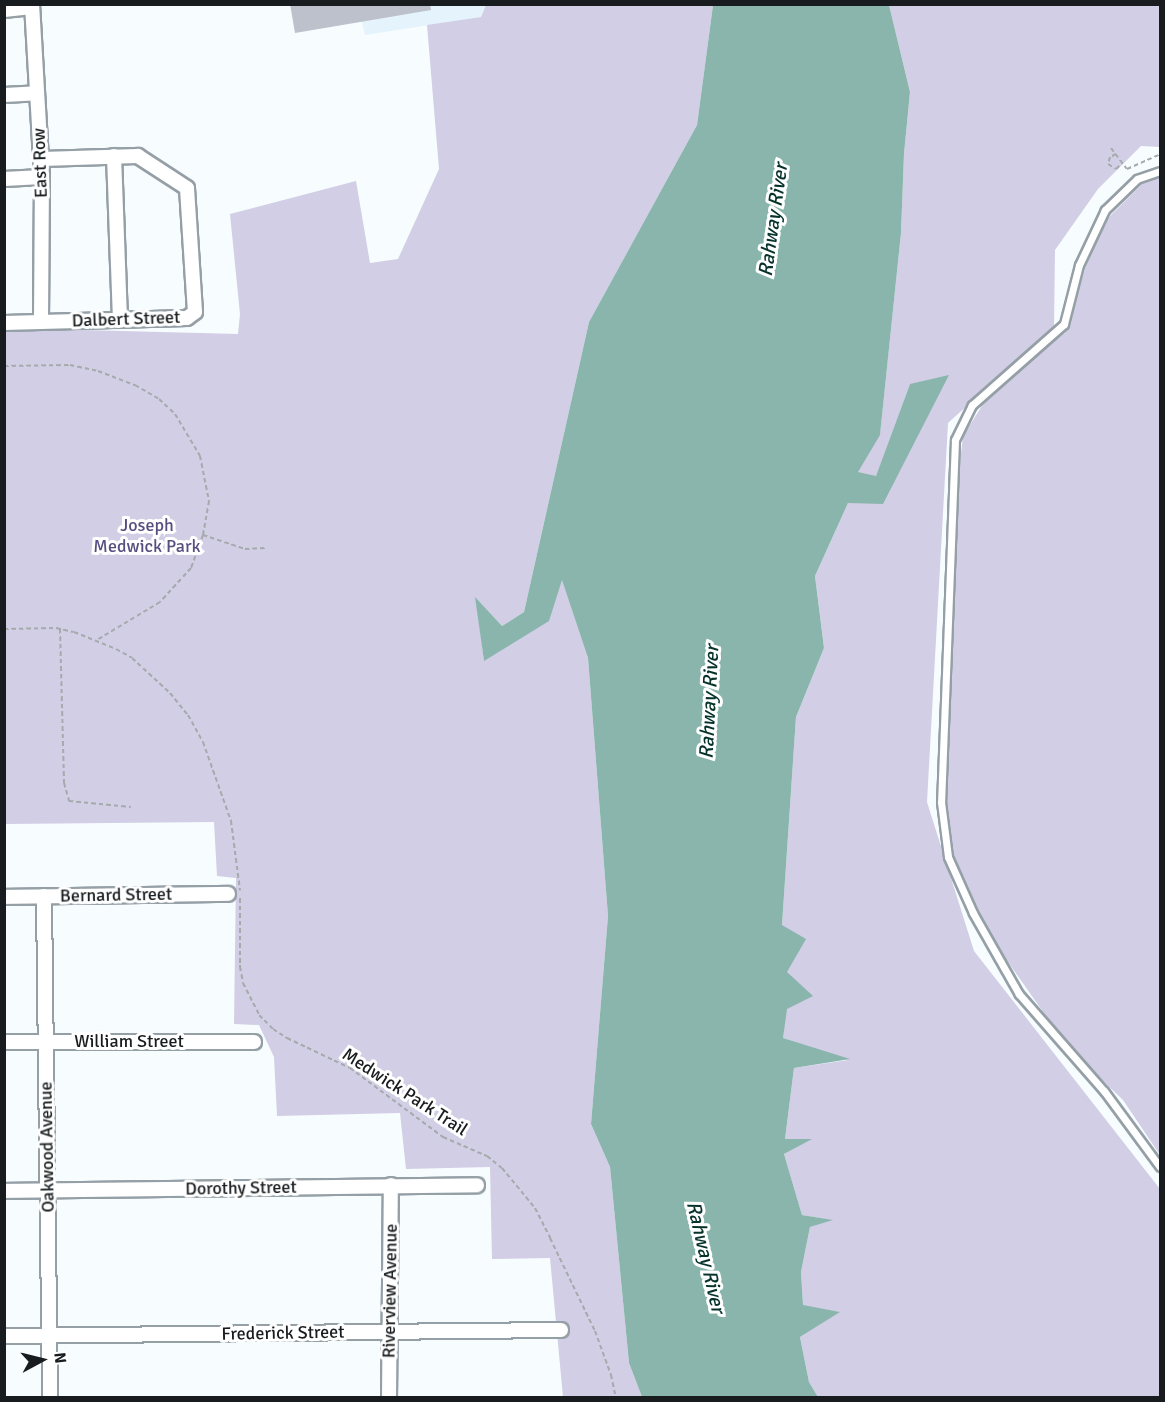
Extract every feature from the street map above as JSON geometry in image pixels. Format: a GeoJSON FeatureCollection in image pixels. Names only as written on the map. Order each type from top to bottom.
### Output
{"type":"FeatureCollection","features":[{"type":"Feature","properties":{"kind":"street"},"geometry":{"type":"LineString","coordinates":[[4,10],[32,6]]}},
{"type":"Feature","properties":{"kind":"street","name":"East Row"},"geometry":{"type":"LineString","coordinates":[[32,6],[42,177],[40,322]]}},
{"type":"Feature","properties":{"kind":"street"},"geometry":{"type":"LineString","coordinates":[[4,95],[37,93]]}},
{"type":"Feature","properties":{"kind":"street"},"geometry":{"type":"LineString","coordinates":[[41,159],[114,156],[120,320]]}},
{"type":"Feature","properties":{"kind":"street","name":"Dalbert Street"},"geometry":{"type":"LineString","coordinates":[[4,323],[187,318],[195,312],[188,188],[138,156],[114,156]]}},
{"type":"Feature","properties":{"kind":"street"},"geometry":{"type":"LineString","coordinates":[[4,179],[42,177]]}},
{"type":"Feature","properties":{"kind":"street","name":"Bernard Street"},"geometry":{"type":"LineString","coordinates":[[4,897],[228,894]]}},
{"type":"Feature","properties":{"kind":"street","name":"Oakwood Avenue"},"geometry":{"type":"LineString","coordinates":[[44,896],[50,1398]]}},
{"type":"Feature","properties":{"kind":"street","name":"William Street"},"geometry":{"type":"LineString","coordinates":[[4,1042],[254,1041]]}},
{"type":"Feature","properties":{"kind":"street","name":"Riverview Avenue"},"geometry":{"type":"LineString","coordinates":[[389,1398],[391,1185]]}},
{"type":"Feature","properties":{"kind":"street","name":"Dorothy Street"},"geometry":{"type":"LineString","coordinates":[[4,1191],[477,1185]]}},
{"type":"Feature","properties":{"kind":"street","name":"Frederick Street"},"geometry":{"type":"LineString","coordinates":[[4,1336],[561,1330]]}},
{"type":"Feature","properties":{"kind":"lane"},"geometry":{"type":"LineString","coordinates":[[1161,171],[1137,179],[1105,210],[1079,265],[1064,324],[972,405],[955,440],[941,802],[948,856],[973,913],[1019,994],[1104,1091],[1161,1167]]}},
{"type":"Feature","properties":{"kind":"path"},"geometry":{"type":"LineString","coordinates":[[1111,148],[1127,169],[1161,154]]}},
{"type":"Feature","properties":{"kind":"path"},"geometry":{"type":"LineString","coordinates":[[1116,154],[1110,157],[1108,164],[1116,169],[1122,163]]}},
{"type":"Feature","properties":{"kind":"path"},"geometry":{"type":"LineString","coordinates":[[4,366],[70,365],[135,385],[159,399],[175,414],[200,456],[209,501],[203,536],[191,568],[179,584],[160,602],[97,640]]}},
{"type":"Feature","properties":{"kind":"path"},"geometry":{"type":"LineString","coordinates":[[203,536],[245,549],[265,548]]}},
{"type":"Feature","properties":{"kind":"path","name":"Medwick Park Trail"},"geometry":{"type":"LineString","coordinates":[[4,629],[60,629],[97,640],[132,658],[154,677],[188,715],[203,742],[231,821],[240,884],[240,967],[243,983],[260,1015],[273,1029],[287,1038],[350,1068],[443,1137],[487,1156],[502,1167],[535,1208],[550,1238],[562,1267],[595,1331],[611,1375],[616,1398]]}},
{"type":"Feature","properties":{"kind":"path"},"geometry":{"type":"LineString","coordinates":[[60,629],[64,783],[69,801],[131,807]]}},
{"type":"Feature","properties":{"kind":"shaded area"},"geometry":{"type":"Polygon","coordinates":[[[358,5],[486,5],[481,17],[365,35],[358,5]]]}},
{"type":"Feature","properties":{"kind":"green space","name":"Joseph Medwick Park"},"geometry":{"type":"Polygon","coordinates":[[[486,5],[713,5],[697,125],[589,322],[524,612],[502,626],[476,599],[484,661],[562,579],[588,658],[608,916],[591,1124],[610,1167],[629,1363],[642,1397],[563,1397],[550,1258],[492,1259],[490,1167],[406,1169],[400,1113],[277,1116],[274,1057],[259,1025],[234,1024],[236,878],[217,876],[214,822],[5,824],[5,328],[238,334],[240,314],[230,214],[356,181],[370,263],[398,259],[439,169],[427,25],[481,17],[486,5]]]}},
{"type":"Feature","properties":{"kind":"green space"},"geometry":{"type":"Polygon","coordinates":[[[889,5],[1160,5],[1160,147],[1141,146],[1098,189],[1055,250],[1054,327],[948,423],[927,802],[974,951],[1160,1189],[1160,1397],[818,1397],[809,1382],[800,1337],[839,1312],[803,1306],[801,1272],[810,1227],[831,1220],[802,1215],[784,1154],[810,1139],[785,1139],[794,1068],[848,1060],[783,1038],[787,972],[782,925],[796,717],[824,648],[815,576],[848,503],[883,503],[910,384],[876,477],[857,472],[880,434],[901,233],[904,154],[910,92],[889,5]]]}},
{"type":"Feature","properties":{"kind":"green space"},"geometry":{"type":"Polygon","coordinates":[[[1160,175],[1160,1155],[1123,1100],[1067,1046],[1001,952],[972,900],[948,847],[944,784],[958,481],[963,436],[990,393],[1021,365],[1065,333],[1085,269],[1105,221],[1145,181],[1160,175]]]}},
{"type":"Feature","properties":{"kind":"water","name":"Rahway River"},"geometry":{"type":"Polygon","coordinates":[[[713,5],[889,5],[910,92],[904,154],[901,233],[880,435],[858,472],[876,476],[910,384],[949,375],[883,504],[848,503],[815,576],[824,648],[796,717],[782,925],[806,939],[787,972],[813,996],[787,1009],[783,1038],[850,1059],[794,1068],[785,1139],[812,1139],[784,1154],[802,1215],[833,1220],[810,1227],[801,1272],[803,1305],[840,1312],[800,1337],[809,1382],[818,1397],[642,1397],[629,1363],[610,1167],[591,1124],[608,916],[588,658],[562,580],[549,621],[484,661],[475,597],[502,626],[524,612],[589,322],[697,125],[713,5]]]}},
{"type":"Feature","properties":{"kind":"building"},"geometry":{"type":"Polygon","coordinates":[[[290,4],[430,4],[431,10],[295,33],[290,4]]]}}]}
